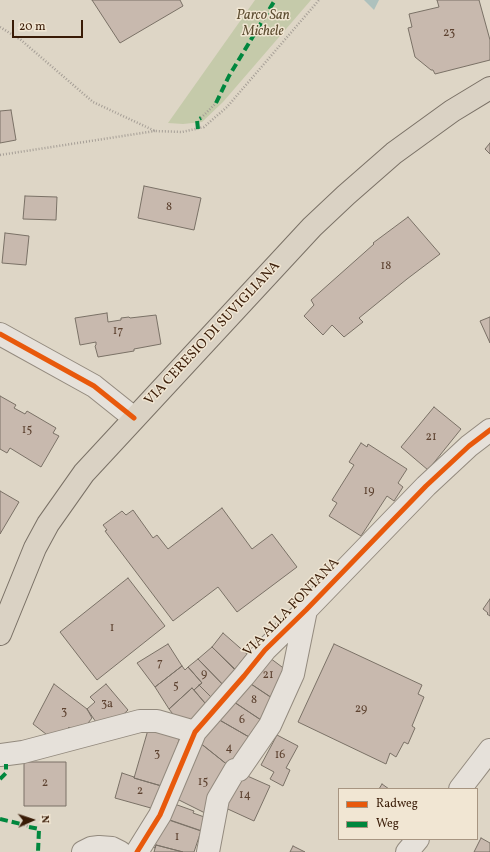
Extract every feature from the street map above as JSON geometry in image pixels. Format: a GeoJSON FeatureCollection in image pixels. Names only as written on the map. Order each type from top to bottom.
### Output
{"type":"FeatureCollection","features":[{"type":"Feature","properties":{"kind":"main road","name":"VIA CERESIO DI SUVIGLIANA"},"geometry":{"type":"LineString","coordinates":[[0,634],[35,548],[48,524],[84,473],[312,227],[394,153],[452,111],[490,88]]}},
{"type":"Feature","properties":{"kind":"street"},"geometry":{"type":"LineString","coordinates":[[0,334],[94,386],[134,418]]}},
{"type":"Feature","properties":{"kind":"street","name":"VIA ALLA FONTANA"},"geometry":{"type":"LineString","coordinates":[[137,852],[160,815],[196,732],[265,650],[306,610],[426,486],[468,446],[490,430]]}},
{"type":"Feature","properties":{"kind":"street"},"geometry":{"type":"LineString","coordinates":[[208,852],[218,799],[235,770],[239,770],[270,725],[294,674],[306,610]]}},
{"type":"Feature","properties":{"kind":"street"},"geometry":{"type":"LineString","coordinates":[[0,755],[23,752],[140,722],[157,721],[196,732]]}},
{"type":"Feature","properties":{"kind":"street"},"geometry":{"type":"LineString","coordinates":[[461,788],[490,750]]}},
{"type":"Feature","properties":{"kind":"street"},"geometry":{"type":"LineString","coordinates":[[407,852],[417,840]]}},
{"type":"Feature","properties":{"kind":"street"},"geometry":{"type":"LineString","coordinates":[[83,852],[91,848],[99,847],[112,848],[120,852]]}},
{"type":"Feature","properties":{"kind":"path"},"geometry":{"type":"LineString","coordinates":[[0,155],[155,131],[182,132],[204,127],[227,107],[319,0]]}},
{"type":"Feature","properties":{"kind":"path"},"geometry":{"type":"LineString","coordinates":[[0,28],[21,40],[93,102],[155,131]]}},
{"type":"Feature","properties":{"kind":"path"},"geometry":{"type":"LineString","coordinates":[[202,118],[216,103]]}},
{"type":"Feature","properties":{"kind":"path"},"geometry":{"type":"LineString","coordinates":[[21,824],[29,827]]}},
{"type":"Feature","properties":{"kind":"green space","name":"Parco San Michele"},"geometry":{"type":"Polygon","coordinates":[[[255,0],[311,0],[223,102],[202,122],[183,124],[168,123],[255,0]]]}},
{"type":"Feature","properties":{"kind":"shaded area"},"geometry":{"type":"Polygon","coordinates":[[[364,0],[379,0],[374,10],[364,0]]]}},
{"type":"Feature","properties":{"kind":"building"},"geometry":{"type":"Polygon","coordinates":[[[92,0],[180,0],[183,6],[120,43],[92,0]]]}},
{"type":"Feature","properties":{"kind":"building"},"geometry":{"type":"Polygon","coordinates":[[[437,0],[479,0],[490,40],[490,60],[435,74],[433,70],[415,57],[408,28],[412,27],[409,14],[439,7],[437,0]]]}},
{"type":"Feature","properties":{"kind":"building"},"geometry":{"type":"Polygon","coordinates":[[[11,110],[16,140],[0,143],[0,111],[11,110]]]}},
{"type":"Feature","properties":{"kind":"building"},"geometry":{"type":"Polygon","coordinates":[[[490,143],[490,154],[485,149],[490,143]]]}},
{"type":"Feature","properties":{"kind":"building"},"geometry":{"type":"Polygon","coordinates":[[[144,186],[201,198],[194,230],[138,218],[144,186]]]}},
{"type":"Feature","properties":{"kind":"building"},"geometry":{"type":"Polygon","coordinates":[[[25,196],[57,197],[56,220],[23,219],[25,196]]]}},
{"type":"Feature","properties":{"kind":"building"},"geometry":{"type":"Polygon","coordinates":[[[408,217],[440,254],[359,318],[363,322],[344,337],[332,325],[323,335],[304,316],[314,305],[311,300],[374,244],[373,243],[408,217]]]}},
{"type":"Feature","properties":{"kind":"building"},"geometry":{"type":"Polygon","coordinates":[[[5,233],[29,236],[26,265],[2,263],[5,233]]]}},
{"type":"Feature","properties":{"kind":"building"},"geometry":{"type":"Polygon","coordinates":[[[107,313],[108,322],[121,320],[121,318],[156,315],[161,344],[134,349],[134,351],[98,357],[95,346],[96,342],[80,345],[75,318],[107,313]]]}},
{"type":"Feature","properties":{"kind":"building"},"geometry":{"type":"Polygon","coordinates":[[[490,317],[490,343],[480,321],[490,317]]]}},
{"type":"Feature","properties":{"kind":"building"},"geometry":{"type":"Polygon","coordinates":[[[0,396],[16,405],[14,408],[25,414],[27,411],[56,428],[53,433],[59,436],[41,467],[10,448],[7,453],[0,449],[0,396]]]}},
{"type":"Feature","properties":{"kind":"building"},"geometry":{"type":"Polygon","coordinates":[[[434,407],[461,429],[428,470],[401,447],[434,407]]]}},
{"type":"Feature","properties":{"kind":"building"},"geometry":{"type":"Polygon","coordinates":[[[361,443],[367,447],[368,444],[407,469],[398,483],[403,487],[394,501],[387,496],[361,536],[329,516],[337,503],[332,500],[354,465],[349,462],[361,443]]]}},
{"type":"Feature","properties":{"kind":"building"},"geometry":{"type":"Polygon","coordinates":[[[0,491],[19,502],[0,534],[0,491]]]}},
{"type":"Feature","properties":{"kind":"building"},"geometry":{"type":"Polygon","coordinates":[[[222,508],[252,549],[272,534],[297,567],[237,612],[218,587],[173,621],[105,531],[107,530],[103,525],[122,511],[126,515],[133,510],[153,538],[157,535],[168,549],[222,508]]]}},
{"type":"Feature","properties":{"kind":"building"},"geometry":{"type":"Polygon","coordinates":[[[128,578],[165,626],[97,680],[60,632],[128,578]]]}},
{"type":"Feature","properties":{"kind":"building"},"geometry":{"type":"Polygon","coordinates":[[[490,599],[490,616],[483,609],[490,599]]]}},
{"type":"Feature","properties":{"kind":"building"},"geometry":{"type":"Polygon","coordinates":[[[223,633],[247,654],[235,669],[212,647],[223,633]]]}},
{"type":"Feature","properties":{"kind":"building"},"geometry":{"type":"Polygon","coordinates":[[[168,644],[182,666],[155,687],[137,663],[168,644]]]}},
{"type":"Feature","properties":{"kind":"building"},"geometry":{"type":"Polygon","coordinates":[[[334,644],[422,685],[418,694],[424,697],[412,726],[415,728],[408,744],[404,742],[396,757],[390,753],[386,764],[298,722],[334,644]]]}},
{"type":"Feature","properties":{"kind":"building"},"geometry":{"type":"Polygon","coordinates":[[[212,647],[242,677],[229,691],[198,659],[212,647]]]}},
{"type":"Feature","properties":{"kind":"building"},"geometry":{"type":"Polygon","coordinates":[[[266,655],[290,673],[278,702],[245,680],[266,655]]]}},
{"type":"Feature","properties":{"kind":"building"},"geometry":{"type":"Polygon","coordinates":[[[198,659],[229,691],[216,702],[199,685],[202,683],[188,667],[198,659]]]}},
{"type":"Feature","properties":{"kind":"building"},"geometry":{"type":"Polygon","coordinates":[[[182,666],[185,670],[188,667],[202,683],[194,690],[192,688],[169,709],[155,687],[182,666]]]}},
{"type":"Feature","properties":{"kind":"building"},"geometry":{"type":"Polygon","coordinates":[[[245,680],[278,702],[267,724],[231,700],[245,680]]]}},
{"type":"Feature","properties":{"kind":"building"},"geometry":{"type":"Polygon","coordinates":[[[54,684],[87,709],[92,718],[85,727],[72,730],[69,727],[55,741],[33,724],[54,684]]]}},
{"type":"Feature","properties":{"kind":"building"},"geometry":{"type":"Polygon","coordinates":[[[106,684],[128,710],[113,724],[98,725],[87,709],[95,702],[90,697],[106,684]]]}},
{"type":"Feature","properties":{"kind":"building"},"geometry":{"type":"Polygon","coordinates":[[[199,685],[216,702],[210,709],[194,690],[199,685]]]}},
{"type":"Feature","properties":{"kind":"building"},"geometry":{"type":"Polygon","coordinates":[[[192,688],[210,709],[182,726],[169,709],[192,688]]]}},
{"type":"Feature","properties":{"kind":"building"},"geometry":{"type":"Polygon","coordinates":[[[231,700],[267,724],[256,741],[216,718],[231,700]]]}},
{"type":"Feature","properties":{"kind":"building"},"geometry":{"type":"Polygon","coordinates":[[[216,718],[256,741],[234,770],[199,742],[216,718]]]}},
{"type":"Feature","properties":{"kind":"building"},"geometry":{"type":"Polygon","coordinates":[[[150,723],[181,733],[165,787],[134,778],[150,723]]]}},
{"type":"Feature","properties":{"kind":"building"},"geometry":{"type":"Polygon","coordinates":[[[277,735],[298,746],[286,768],[290,770],[283,786],[270,779],[274,772],[261,765],[277,735]]]}},
{"type":"Feature","properties":{"kind":"building"},"geometry":{"type":"Polygon","coordinates":[[[200,743],[234,770],[207,814],[173,797],[200,743]]]}},
{"type":"Feature","properties":{"kind":"building"},"geometry":{"type":"Polygon","coordinates":[[[24,762],[66,762],[66,806],[24,806],[24,762]]]}},
{"type":"Feature","properties":{"kind":"building"},"geometry":{"type":"Polygon","coordinates":[[[236,771],[270,786],[254,821],[219,805],[236,771]]]}},
{"type":"Feature","properties":{"kind":"building"},"geometry":{"type":"Polygon","coordinates":[[[122,773],[165,787],[158,810],[115,798],[122,773]]]}},
{"type":"Feature","properties":{"kind":"building"},"geometry":{"type":"Polygon","coordinates":[[[382,784],[388,788],[380,788],[382,784]]]}},
{"type":"Feature","properties":{"kind":"building"},"geometry":{"type":"Polygon","coordinates":[[[169,802],[194,811],[193,813],[207,818],[202,831],[164,818],[169,802]]]}},
{"type":"Feature","properties":{"kind":"building"},"geometry":{"type":"Polygon","coordinates":[[[160,817],[201,831],[194,852],[183,852],[156,845],[155,848],[152,847],[160,817]]]}},
{"type":"Feature","properties":{"kind":"building"},"geometry":{"type":"Polygon","coordinates":[[[481,838],[490,843],[490,852],[474,852],[481,838]]]}},
{"type":"Feature","properties":{"kind":"building"},"geometry":{"type":"Polygon","coordinates":[[[156,845],[183,852],[154,852],[156,845]]]}},
{"type":"Feature","properties":{"kind":"building"},"geometry":{"type":"Polygon","coordinates":[[[293,846],[305,852],[290,852],[293,846]]]}},
{"type":"Feature","properties":{"kind":"marked path"},"geometry":{"type":"LineString","coordinates":[[216,103],[229,76],[275,0]]}},
{"type":"Feature","properties":{"kind":"marked path"},"geometry":{"type":"LineString","coordinates":[[198,129],[197,120],[201,118]]}},
{"type":"Feature","properties":{"kind":"marked path"},"geometry":{"type":"LineString","coordinates":[[0,779],[6,773],[6,764]]}},
{"type":"Feature","properties":{"kind":"marked path"},"geometry":{"type":"LineString","coordinates":[[0,819],[21,824]]}},
{"type":"Feature","properties":{"kind":"marked path"},"geometry":{"type":"LineString","coordinates":[[29,827],[39,829],[38,852]]}},
{"type":"Feature","properties":{"kind":"cycle path"},"geometry":{"type":"LineString","coordinates":[[0,334],[94,386],[134,418]]}},
{"type":"Feature","properties":{"kind":"cycle path"},"geometry":{"type":"LineString","coordinates":[[137,852],[160,815],[195,732],[265,650],[306,610],[426,486],[469,446],[490,430]]}}]}
